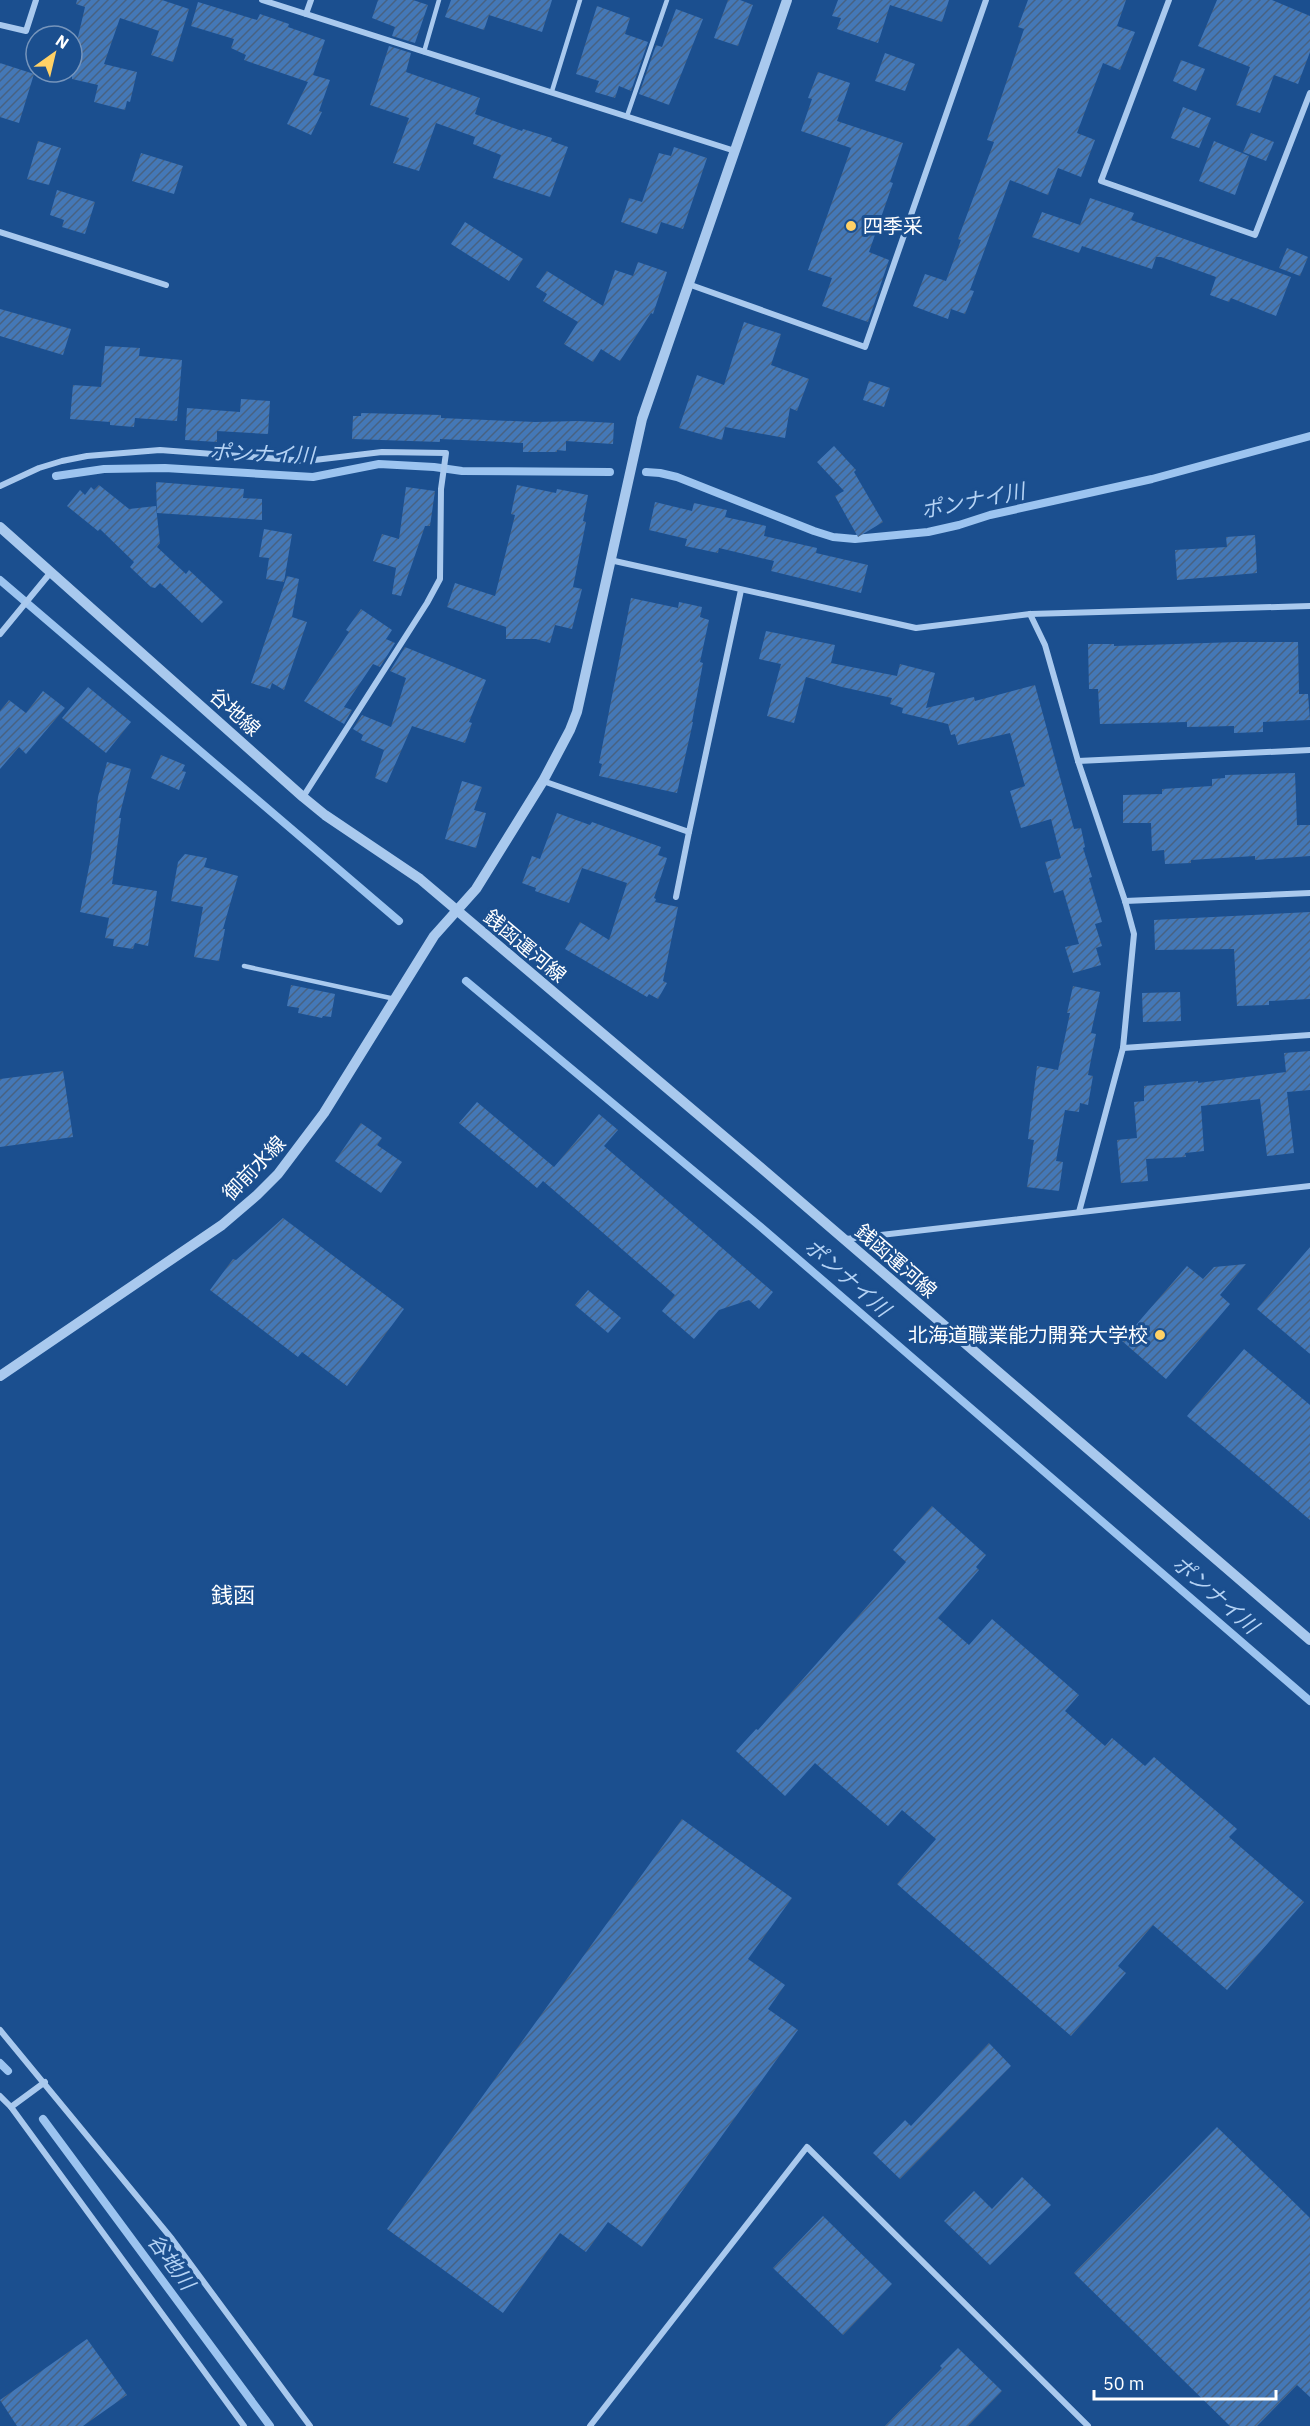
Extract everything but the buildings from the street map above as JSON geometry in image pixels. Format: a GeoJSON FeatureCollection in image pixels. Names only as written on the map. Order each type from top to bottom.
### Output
{"type":"FeatureCollection","features":[{"type":"Feature","properties":{"kind":"street"},"geometry":{"type":"LineString","coordinates":[[0,25],[26,31],[36,0]]}},
{"type":"Feature","properties":{"kind":"street"},"geometry":{"type":"LineString","coordinates":[[262,0],[735,151]]}},
{"type":"Feature","properties":{"kind":"street"},"geometry":{"type":"LineString","coordinates":[[306,14],[311,0]]}},
{"type":"Feature","properties":{"kind":"street","name":"御前水線"},"geometry":{"type":"LineString","coordinates":[[0,1377],[222,1225],[257,1196],[278,1174],[312,1131],[434,936],[477,889],[543,781],[577,712],[639,428],[787,0]]}},
{"type":"Feature","properties":{"kind":"street"},"geometry":{"type":"LineString","coordinates":[[688,284],[865,347],[986,0]]}},
{"type":"Feature","properties":{"kind":"street"},"geometry":{"type":"LineString","coordinates":[[1169,0],[1101,180],[1255,235],[1310,93]]}},
{"type":"Feature","properties":{"kind":"street"},"geometry":{"type":"LineString","coordinates":[[0,232],[166,285]]}},
{"type":"Feature","properties":{"kind":"street"},"geometry":{"type":"LineString","coordinates":[[0,486],[39,468],[62,461],[87,456],[160,450],[306,460],[382,452],[446,453],[442,474],[440,579],[303,797]]}},
{"type":"Feature","properties":{"kind":"street","name":"谷地線"},"geometry":{"type":"LineString","coordinates":[[0,527],[303,797],[420,879],[457,911]]}},
{"type":"Feature","properties":{"kind":"street"},"geometry":{"type":"LineString","coordinates":[[610,560],[916,628],[1030,614],[1310,606]]}},
{"type":"Feature","properties":{"kind":"street"},"geometry":{"type":"LineString","coordinates":[[0,634],[52,572]]}},
{"type":"Feature","properties":{"kind":"street"},"geometry":{"type":"LineString","coordinates":[[676,897],[741,590]]}},
{"type":"Feature","properties":{"kind":"street"},"geometry":{"type":"LineString","coordinates":[[1030,614],[1045,645],[1078,761],[1134,934],[1123,1048],[1079,1212]]}},
{"type":"Feature","properties":{"kind":"street"},"geometry":{"type":"LineString","coordinates":[[1078,761],[1310,750]]}},
{"type":"Feature","properties":{"kind":"street"},"geometry":{"type":"LineString","coordinates":[[543,781],[689,831]]}},
{"type":"Feature","properties":{"kind":"street"},"geometry":{"type":"LineString","coordinates":[[1125,901],[1310,893]]}},
{"type":"Feature","properties":{"kind":"street","name":"銭函運河線"},"geometry":{"type":"LineString","coordinates":[[457,911],[1310,1640]]}},
{"type":"Feature","properties":{"kind":"street"},"geometry":{"type":"LineString","coordinates":[[1123,1048],[1310,1035]]}},
{"type":"Feature","properties":{"kind":"street"},"geometry":{"type":"LineString","coordinates":[[843,1239],[1310,1186]]}},
{"type":"Feature","properties":{"kind":"street"},"geometry":{"type":"LineString","coordinates":[[0,2030],[172,2239],[310,2426]]}},
{"type":"Feature","properties":{"kind":"street"},"geometry":{"type":"LineString","coordinates":[[11,2107],[45,2082]]}},
{"type":"Feature","properties":{"kind":"street"},"geometry":{"type":"LineString","coordinates":[[0,2096],[11,2107],[244,2426]]}},
{"type":"Feature","properties":{"kind":"street"},"geometry":{"type":"LineString","coordinates":[[591,2426],[807,2147],[1088,2426]]}},
{"type":"Feature","properties":{"kind":"lane"},"geometry":{"type":"LineString","coordinates":[[424,52],[439,0]]}},
{"type":"Feature","properties":{"kind":"lane"},"geometry":{"type":"LineString","coordinates":[[552,91],[580,0]]}},
{"type":"Feature","properties":{"kind":"lane"},"geometry":{"type":"LineString","coordinates":[[627,116],[667,0]]}},
{"type":"Feature","properties":{"kind":"lane"},"geometry":{"type":"LineString","coordinates":[[244,966],[395,999]]}},
{"type":"Feature","properties":{"kind":"waterway","name":"ポンナイ川"},"geometry":{"type":"LineString","coordinates":[[646,472],[677,477],[814,531],[833,537],[855,539],[928,532],[959,525],[990,515],[1152,479],[1310,436]]}},
{"type":"Feature","properties":{"kind":"waterway","name":"ポンナイ川"},"geometry":{"type":"LineString","coordinates":[[56,476],[104,469],[165,468],[313,477],[379,464],[462,471],[610,472]]}},
{"type":"Feature","properties":{"kind":"waterway","name":"ポンナイ川"},"geometry":{"type":"LineString","coordinates":[[0,580],[399,921]]}},
{"type":"Feature","properties":{"kind":"waterway","name":"ポンナイ川"},"geometry":{"type":"LineString","coordinates":[[466,981],[762,1228],[1310,1701]]}},
{"type":"Feature","properties":{"kind":"waterway","name":"谷地川"},"geometry":{"type":"LineString","coordinates":[[0,2063],[8,2071]]}},
{"type":"Feature","properties":{"kind":"waterway","name":"谷地川"},"geometry":{"type":"LineString","coordinates":[[43,2119],[270,2426]]}},
{"type":"Feature","properties":{"kind":"place","name":"四季采"},"geometry":{"type":"Point","coordinates":[851,226]}},
{"type":"Feature","properties":{"kind":"place","name":"北海道職業能力開発大学校"},"geometry":{"type":"Point","coordinates":[1160,1335]}},
{"type":"Feature","properties":{"kind":"district","name":"銭函"},"geometry":{"type":"Point","coordinates":[233,1595]}}]}
